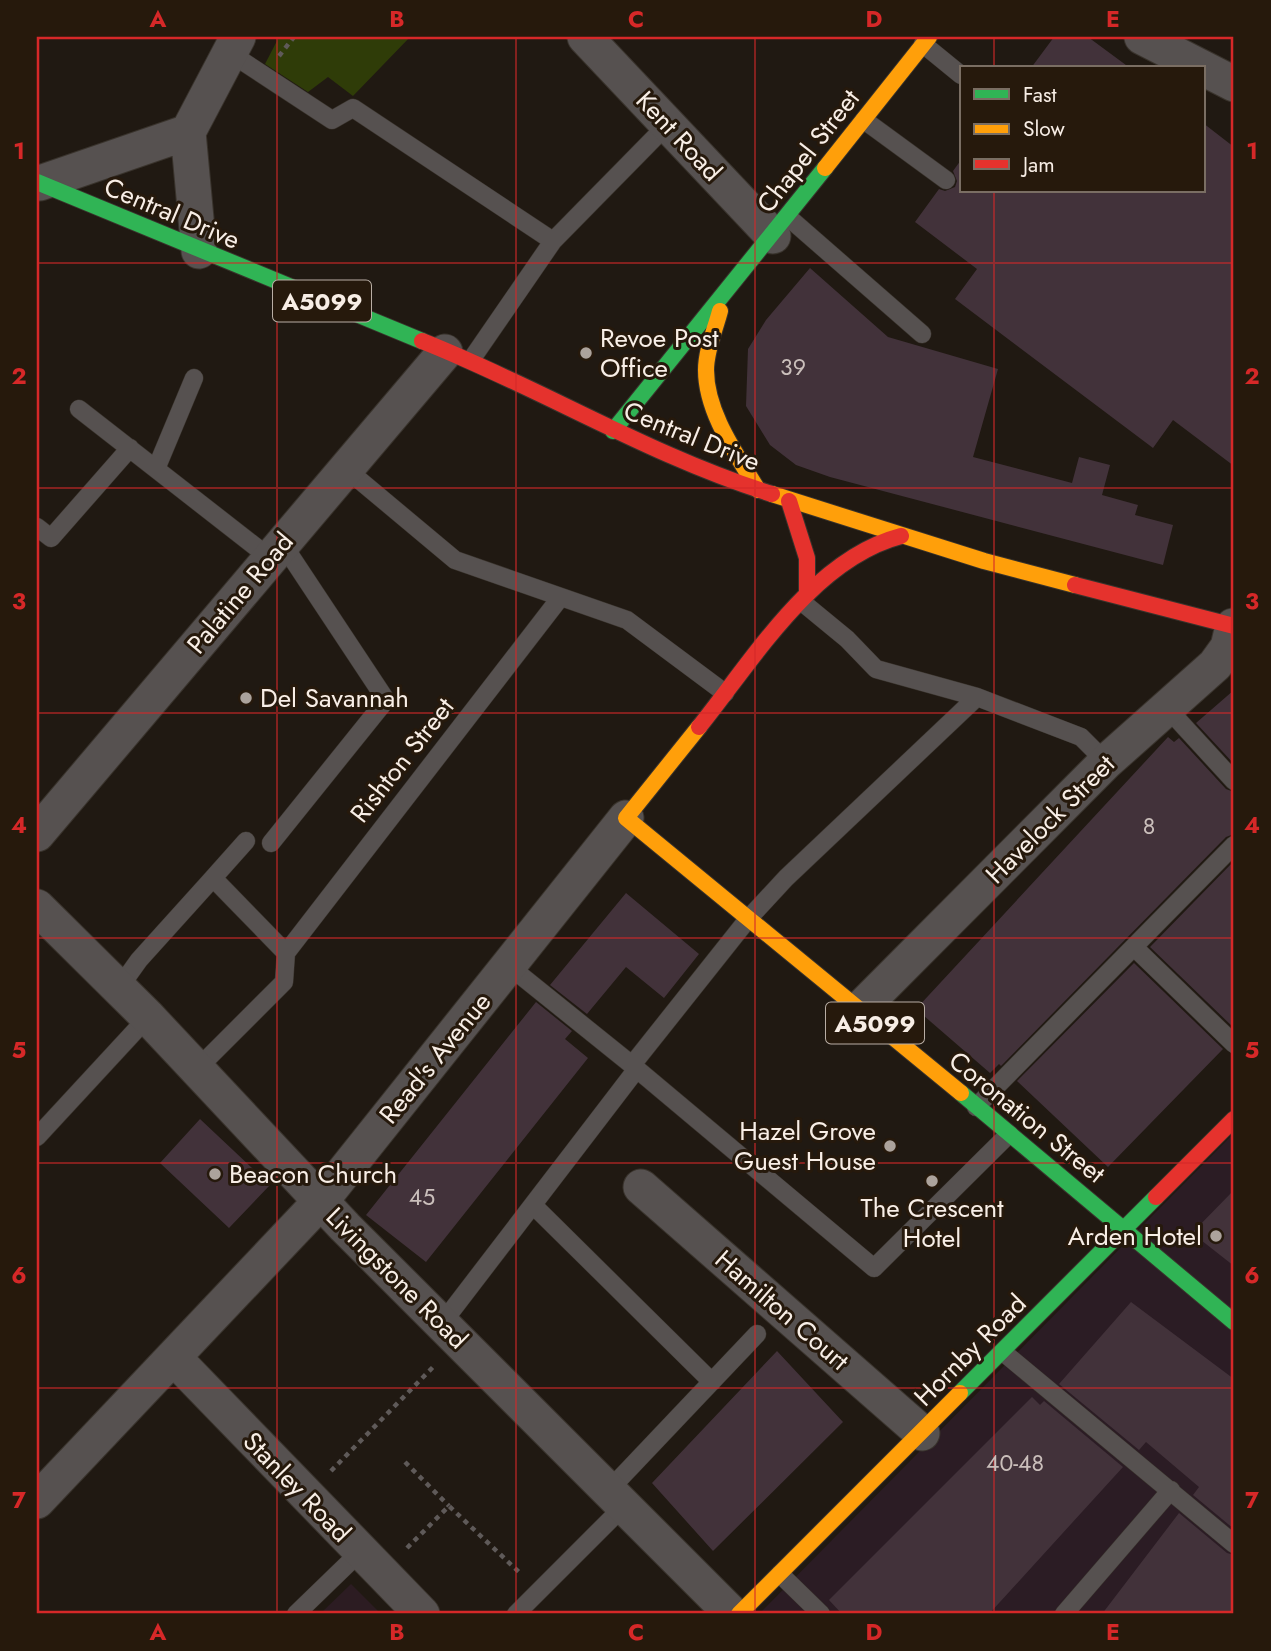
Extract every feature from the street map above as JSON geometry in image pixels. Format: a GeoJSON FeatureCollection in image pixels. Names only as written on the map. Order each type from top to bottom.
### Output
{"type":"FeatureCollection","features":[{"type":"Feature","properties":{"kind":"main road","name":"Chapel Street"},"geometry":{"type":"LineString","coordinates":[[613,431],[725,296],[864,120],[923,39]]}},
{"type":"Feature","properties":{"kind":"main road","name":"Central Drive"},"geometry":{"type":"LineString","coordinates":[[38,183],[458,356],[613,431],[789,501],[984,561],[1234,626]]}},
{"type":"Feature","properties":{"kind":"main road","name":"Chapel Street"},"geometry":{"type":"LineString","coordinates":[[725,296],[709,351],[706,373],[713,401],[728,435],[758,489]]}},
{"type":"Feature","properties":{"kind":"main road"},"geometry":{"type":"LineString","coordinates":[[789,501],[807,558],[805,597]]}},
{"type":"Feature","properties":{"kind":"main road","name":"Read's Avenue"},"geometry":{"type":"LineString","coordinates":[[626,818],[805,597],[867,545],[901,536]]}},
{"type":"Feature","properties":{"kind":"main road","name":"Coronation Street"},"geometry":{"type":"LineString","coordinates":[[626,818],[1125,1228],[1234,1322]]}},
{"type":"Feature","properties":{"kind":"main road","name":"Hornby Road"},"geometry":{"type":"LineString","coordinates":[[739,1614],[1234,1119]]}},
{"type":"Feature","properties":{"kind":"street","name":"Kent Road"},"geometry":{"type":"LineString","coordinates":[[585,37],[667,125],[780,226]]}},
{"type":"Feature","properties":{"kind":"street"},"geometry":{"type":"LineString","coordinates":[[1142,37],[1200,66]]}},
{"type":"Feature","properties":{"kind":"street"},"geometry":{"type":"LineString","coordinates":[[199,251],[188,132],[234,45]]}},
{"type":"Feature","properties":{"kind":"street"},"geometry":{"type":"LineString","coordinates":[[1204,68],[1234,83]]}},
{"type":"Feature","properties":{"kind":"street"},"geometry":{"type":"LineString","coordinates":[[38,183],[188,132]]}},
{"type":"Feature","properties":{"kind":"street","name":"Palatine Road"},"geometry":{"type":"LineString","coordinates":[[37,834],[345,468],[458,356]]}},
{"type":"Feature","properties":{"kind":"street","name":"Havelock Street"},"geometry":{"type":"LineString","coordinates":[[859,1010],[1106,762],[1223,657],[1234,626]]}},
{"type":"Feature","properties":{"kind":"street","name":"Read's Avenue"},"geometry":{"type":"LineString","coordinates":[[37,1500],[320,1202],[626,818]]}},
{"type":"Feature","properties":{"kind":"street","name":"Livingstone Road"},"geometry":{"type":"LineString","coordinates":[[37,908],[148,1017],[320,1202],[451,1330],[732,1614]]}},
{"type":"Feature","properties":{"kind":"street","name":"Hamilton Court"},"geometry":{"type":"LineString","coordinates":[[641,1187],[922,1433]]}},
{"type":"Feature","properties":{"kind":"street","name":"Stanley Road"},"geometry":{"type":"LineString","coordinates":[[174,1358],[422,1614]]}},
{"type":"Feature","properties":{"kind":"lane"},"geometry":{"type":"LineString","coordinates":[[923,39],[960,74]]}},
{"type":"Feature","properties":{"kind":"lane"},"geometry":{"type":"LineString","coordinates":[[234,45],[332,120],[353,108],[552,241]]}},
{"type":"Feature","properties":{"kind":"lane"},"geometry":{"type":"LineString","coordinates":[[864,120],[946,180]]}},
{"type":"Feature","properties":{"kind":"lane"},"geometry":{"type":"LineString","coordinates":[[458,356],[552,241],[667,125]]}},
{"type":"Feature","properties":{"kind":"lane"},"geometry":{"type":"LineString","coordinates":[[780,226],[922,334]]}},
{"type":"Feature","properties":{"kind":"lane"},"geometry":{"type":"LineString","coordinates":[[156,468],[194,378]]}},
{"type":"Feature","properties":{"kind":"lane"},"geometry":{"type":"LineString","coordinates":[[79,409],[156,468],[276,551],[386,700],[271,843]]}},
{"type":"Feature","properties":{"kind":"lane"},"geometry":{"type":"LineString","coordinates":[[37,527],[51,538],[130,448]]}},
{"type":"Feature","properties":{"kind":"lane"},"geometry":{"type":"LineString","coordinates":[[345,468],[455,560],[627,620],[725,693]]}},
{"type":"Feature","properties":{"kind":"lane"},"geometry":{"type":"LineString","coordinates":[[805,597],[876,668],[977,696],[1081,737],[1106,762]]}},
{"type":"Feature","properties":{"kind":"lane","name":"Rishton Street"},"geometry":{"type":"LineString","coordinates":[[286,953],[560,598]]}},
{"type":"Feature","properties":{"kind":"lane"},"geometry":{"type":"LineString","coordinates":[[451,1330],[533,1205],[634,1067],[748,919],[786,878],[977,696]]}},
{"type":"Feature","properties":{"kind":"lane"},"geometry":{"type":"LineString","coordinates":[[1168,709],[1234,781]]}},
{"type":"Feature","properties":{"kind":"lane"},"geometry":{"type":"LineString","coordinates":[[119,988],[139,960],[246,841]]}},
{"type":"Feature","properties":{"kind":"lane"},"geometry":{"type":"LineString","coordinates":[[976,1107],[1234,845]]}},
{"type":"Feature","properties":{"kind":"lane"},"geometry":{"type":"LineString","coordinates":[[197,1069],[284,982],[286,953],[214,878]]}},
{"type":"Feature","properties":{"kind":"lane"},"geometry":{"type":"LineString","coordinates":[[1135,948],[1234,1044]]}},
{"type":"Feature","properties":{"kind":"lane"},"geometry":{"type":"LineString","coordinates":[[509,966],[874,1268],[1009,1134]]}},
{"type":"Feature","properties":{"kind":"lane"},"geometry":{"type":"LineString","coordinates":[[37,1137],[148,1017]]}},
{"type":"Feature","properties":{"kind":"lane"},"geometry":{"type":"LineString","coordinates":[[533,1205],[712,1382]]}},
{"type":"Feature","properties":{"kind":"lane"},"geometry":{"type":"LineString","coordinates":[[516,1614],[539,1591],[712,1382],[757,1334]]}},
{"type":"Feature","properties":{"kind":"lane"},"geometry":{"type":"LineString","coordinates":[[1003,1352],[1234,1544]]}},
{"type":"Feature","properties":{"kind":"lane"},"geometry":{"type":"LineString","coordinates":[[1065,1614],[1171,1490]]}},
{"type":"Feature","properties":{"kind":"lane"},"geometry":{"type":"LineString","coordinates":[[296,1614],[371,1563]]}},
{"type":"Feature","properties":{"kind":"lane"},"geometry":{"type":"LineString","coordinates":[[780,1574],[821,1614]]}},
{"type":"Feature","properties":{"kind":"path"},"geometry":{"type":"LineString","coordinates":[[307,1497],[451,1330]]}},
{"type":"Feature","properties":{"kind":"path"},"geometry":{"type":"LineString","coordinates":[[405,1462],[539,1591]]}},
{"type":"Feature","properties":{"kind":"path"},"geometry":{"type":"LineString","coordinates":[[371,1563],[450,1506]]}},
{"type":"Feature","properties":{"kind":"shaded area"},"geometry":{"type":"Polygon","coordinates":[[[1234,1133],[1234,1614],[759,1614],[1234,1133]]]}},
{"type":"Feature","properties":{"kind":"shaded area"},"geometry":{"type":"Polygon","coordinates":[[[351,1584],[381,1614],[320,1614],[351,1584]]]}},
{"type":"Feature","properties":{"kind":"green space"},"geometry":{"type":"Polygon","coordinates":[[[279,37],[410,37],[353,96],[328,77],[308,92],[265,64],[279,37]]]}},
{"type":"Feature","properties":{"kind":"building"},"geometry":{"type":"Polygon","coordinates":[[[1054,37],[1088,37],[1127,66],[1032,66],[1054,37]]]}},
{"type":"Feature","properties":{"kind":"building"},"geometry":{"type":"Polygon","coordinates":[[[1204,124],[1234,147],[1234,466],[1173,420],[1153,448],[955,299],[977,269],[915,222],[939,189],[945,191],[955,187],[957,181],[953,171],[960,161],[960,192],[1204,192],[1204,124]]]}},
{"type":"Feature","properties":{"kind":"building"},"geometry":{"type":"Polygon","coordinates":[[[810,268],[888,337],[998,369],[973,457],[1072,483],[1079,457],[1110,465],[1102,495],[1138,505],[1135,515],[1173,525],[1163,565],[830,477],[796,465],[770,445],[746,406],[748,349],[766,320],[810,268]]]}},
{"type":"Feature","properties":{"kind":"building"},"geometry":{"type":"Polygon","coordinates":[[[1234,690],[1234,764],[1196,723],[1234,690]]]}},
{"type":"Feature","properties":{"kind":"building"},"geometry":{"type":"Polygon","coordinates":[[[1168,737],[1174,742],[1179,738],[1226,789],[1234,792],[1234,834],[1226,837],[1001,1066],[999,1064],[990,1073],[916,1009],[1168,737]]]}},
{"type":"Feature","properties":{"kind":"building"},"geometry":{"type":"Polygon","coordinates":[[[1234,861],[1234,1028],[1150,947],[1234,861]]]}},
{"type":"Feature","properties":{"kind":"building"},"geometry":{"type":"Polygon","coordinates":[[[626,893],[699,954],[664,998],[626,967],[587,1014],[550,985],[626,893]]]}},
{"type":"Feature","properties":{"kind":"building"},"geometry":{"type":"Polygon","coordinates":[[[1134,963],[1223,1049],[1108,1167],[1017,1081],[1134,963]]]}},
{"type":"Feature","properties":{"kind":"building"},"geometry":{"type":"Polygon","coordinates":[[[536,1002],[572,1031],[565,1039],[588,1058],[426,1262],[366,1215],[536,1002]]]}},
{"type":"Feature","properties":{"kind":"building","name":"Beacon Church"},"geometry":{"type":"Polygon","coordinates":[[[200,1119],[270,1185],[229,1228],[160,1163],[200,1119]]]}},
{"type":"Feature","properties":{"kind":"building","name":"Arden Hotel"},"geometry":{"type":"Polygon","coordinates":[[[1234,1190],[1234,1266],[1192,1233],[1234,1190]]]}},
{"type":"Feature","properties":{"kind":"building"},"geometry":{"type":"Polygon","coordinates":[[[1131,1302],[1234,1379],[1234,1529],[1193,1495],[1199,1487],[1146,1442],[1139,1450],[1059,1384],[1131,1302]]]}},
{"type":"Feature","properties":{"kind":"building"},"geometry":{"type":"Polygon","coordinates":[[[777,1351],[843,1422],[713,1551],[652,1483],[777,1351]]]}},
{"type":"Feature","properties":{"kind":"building"},"geometry":{"type":"Polygon","coordinates":[[[1032,1397],[1040,1405],[1044,1401],[1123,1467],[989,1614],[842,1614],[829,1600],[1032,1397]]]}},
{"type":"Feature","properties":{"kind":"building"},"geometry":{"type":"Polygon","coordinates":[[[1179,1513],[1227,1553],[1234,1555],[1234,1614],[1102,1614],[1179,1513]]]}},
{"type":"Feature","properties":{"kind":"traffic: fast"},"geometry":{"type":"LineString","coordinates":[[613,431],[825,168]]}},
{"type":"Feature","properties":{"kind":"traffic: fast"},"geometry":{"type":"LineString","coordinates":[[37,182],[422,341]]}},
{"type":"Feature","properties":{"kind":"traffic: fast"},"geometry":{"type":"LineString","coordinates":[[961,1093],[1234,1322]]}},
{"type":"Feature","properties":{"kind":"traffic: fast"},"geometry":{"type":"LineString","coordinates":[[960,1393],[1156,1197]]}},
{"type":"Feature","properties":{"kind":"traffic: slow"},"geometry":{"type":"LineString","coordinates":[[825,168],[929,37]]}},
{"type":"Feature","properties":{"kind":"traffic: slow"},"geometry":{"type":"LineString","coordinates":[[720,311],[707,355],[707,386],[724,433],[758,490]]}},
{"type":"Feature","properties":{"kind":"traffic: slow"},"geometry":{"type":"LineString","coordinates":[[772,494],[984,561],[1075,585]]}},
{"type":"Feature","properties":{"kind":"traffic: slow"},"geometry":{"type":"LineString","coordinates":[[699,727],[626,818],[961,1093]]}},
{"type":"Feature","properties":{"kind":"traffic: slow"},"geometry":{"type":"LineString","coordinates":[[739,1614],[960,1393]]}},
{"type":"Feature","properties":{"kind":"traffic: jam"},"geometry":{"type":"LineString","coordinates":[[422,341],[510,379],[683,461],[772,494]]}},
{"type":"Feature","properties":{"kind":"traffic: jam"},"geometry":{"type":"LineString","coordinates":[[789,501],[807,558],[807,593]]}},
{"type":"Feature","properties":{"kind":"traffic: jam"},"geometry":{"type":"LineString","coordinates":[[699,727],[763,643],[813,589],[840,566],[869,548],[901,536]]}},
{"type":"Feature","properties":{"kind":"traffic: jam"},"geometry":{"type":"LineString","coordinates":[[1075,585],[1234,626]]}},
{"type":"Feature","properties":{"kind":"traffic: jam"},"geometry":{"type":"LineString","coordinates":[[1156,1197],[1234,1119]]}},
{"type":"Feature","properties":{"kind":"place","name":"Revoe Post Office"},"geometry":{"type":"Point","coordinates":[586,353]}},
{"type":"Feature","properties":{"kind":"place","name":"Del Savannah"},"geometry":{"type":"Point","coordinates":[246,698]}},
{"type":"Feature","properties":{"kind":"place","name":"Hazel Grove Guest House"},"geometry":{"type":"Point","coordinates":[890,1146]}},
{"type":"Feature","properties":{"kind":"place","name":"Beacon Church"},"geometry":{"type":"Point","coordinates":[215,1174]}},
{"type":"Feature","properties":{"kind":"place","name":"The Crescent Hotel"},"geometry":{"type":"Point","coordinates":[932,1181]}},
{"type":"Feature","properties":{"kind":"place","name":"Arden Hotel"},"geometry":{"type":"Point","coordinates":[1216,1236]}}]}
